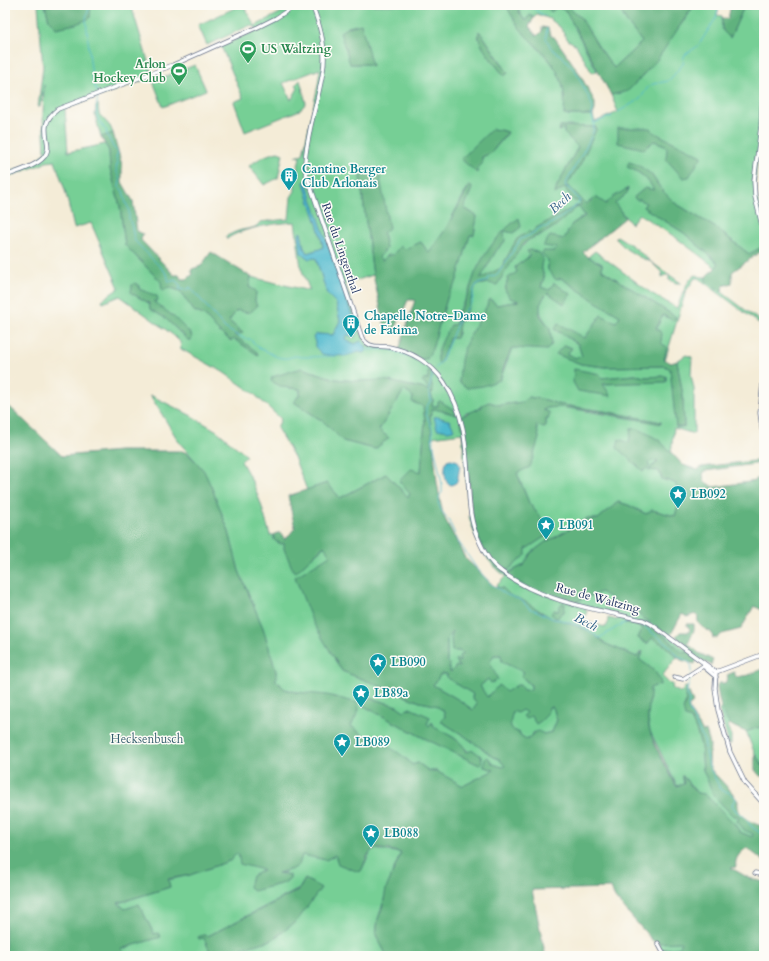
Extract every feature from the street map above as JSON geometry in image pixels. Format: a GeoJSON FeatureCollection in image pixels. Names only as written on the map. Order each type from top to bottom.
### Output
{"type":"FeatureCollection","features":[{"type":"Feature","properties":{"kind":"street"},"geometry":{"type":"LineString","coordinates":[[5,176],[38,162],[45,156],[47,152],[45,127],[49,118],[58,109],[180,62],[258,27],[276,18],[296,5]]}},
{"type":"Feature","properties":{"kind":"street","name":"Rue du Lingenthal"},"geometry":{"type":"LineString","coordinates":[[312,5],[318,20],[324,53],[324,69],[305,154],[305,170],[358,328],[362,338],[369,345],[399,350],[421,360],[432,368],[445,383],[455,402],[465,434],[471,511],[475,531],[495,566],[507,576]]}},
{"type":"Feature","properties":{"kind":"street"},"geometry":{"type":"LineString","coordinates":[[764,75],[761,126],[754,181],[755,197],[764,234]]}},
{"type":"Feature","properties":{"kind":"street"},"geometry":{"type":"LineString","coordinates":[[764,371],[760,413],[764,444]]}},
{"type":"Feature","properties":{"kind":"street","name":"Rue de Waltzing"},"geometry":{"type":"LineString","coordinates":[[507,576],[533,590],[573,604],[643,620],[651,624],[716,674]]}},
{"type":"Feature","properties":{"kind":"street"},"geometry":{"type":"LineString","coordinates":[[688,652],[688,654],[703,666],[716,674]]}},
{"type":"Feature","properties":{"kind":"street"},"geometry":{"type":"LineString","coordinates":[[716,674],[764,654]]}},
{"type":"Feature","properties":{"kind":"street"},"geometry":{"type":"LineString","coordinates":[[674,677],[683,678],[703,666]]}},
{"type":"Feature","properties":{"kind":"street"},"geometry":{"type":"LineString","coordinates":[[716,674],[716,699],[730,752],[745,783],[764,804]]}},
{"type":"Feature","properties":{"kind":"street"},"geometry":{"type":"LineString","coordinates":[[755,873],[764,875]]}},
{"type":"Feature","properties":{"kind":"street"},"geometry":{"type":"LineString","coordinates":[[658,943],[665,956]]}},
{"type":"Feature","properties":{"kind":"green space"},"geometry":{"type":"Polygon","coordinates":[[[38,5],[45,5],[49,20],[89,18],[91,5],[131,5],[151,71],[150,78],[65,109],[68,152],[105,144],[109,151],[110,169],[120,206],[125,245],[161,282],[180,291],[194,311],[205,316],[212,324],[247,348],[233,334],[243,333],[229,321],[237,310],[255,301],[256,291],[249,287],[251,277],[310,291],[301,268],[295,222],[250,229],[233,235],[227,239],[226,236],[236,231],[253,228],[260,222],[289,219],[291,197],[295,191],[295,180],[300,157],[295,156],[303,154],[320,69],[283,83],[291,100],[298,88],[296,84],[300,80],[306,103],[300,110],[245,132],[234,102],[243,98],[221,46],[257,30],[251,25],[207,45],[198,25],[241,5],[243,5],[255,26],[295,5],[506,5],[522,31],[548,58],[556,69],[564,94],[564,115],[593,115],[595,122],[618,112],[611,95],[628,91],[687,17],[694,5],[720,5],[717,15],[722,16],[722,30],[730,38],[743,9],[751,8],[752,5],[764,5],[764,68],[760,97],[764,98],[755,189],[764,227],[764,246],[749,254],[716,228],[675,203],[661,189],[651,174],[628,167],[637,171],[643,176],[655,191],[645,188],[635,197],[646,203],[643,207],[684,233],[716,261],[718,264],[716,268],[675,237],[639,214],[631,224],[614,203],[627,193],[628,189],[613,197],[606,204],[586,204],[580,201],[581,205],[576,206],[536,228],[531,233],[517,239],[501,268],[479,280],[496,251],[505,241],[476,272],[466,298],[456,315],[456,324],[451,325],[445,350],[450,338],[456,338],[459,321],[464,319],[476,285],[488,283],[528,240],[545,233],[554,227],[578,206],[585,215],[572,224],[564,239],[544,245],[558,248],[554,251],[542,254],[548,260],[548,270],[620,316],[617,322],[595,323],[585,338],[554,329],[578,344],[582,356],[576,358],[567,354],[572,348],[564,345],[557,354],[581,364],[605,367],[665,366],[671,369],[676,427],[684,427],[683,396],[677,361],[686,355],[692,357],[691,375],[694,389],[694,434],[674,428],[671,453],[659,440],[629,443],[649,466],[648,464],[652,460],[658,462],[652,466],[659,471],[662,479],[675,483],[687,490],[680,499],[675,516],[652,510],[646,514],[618,502],[598,519],[586,519],[547,541],[531,553],[524,565],[508,573],[573,604],[601,592],[620,604],[636,609],[641,617],[670,636],[688,652],[682,652],[662,634],[646,624],[633,622],[627,624],[635,625],[642,629],[638,638],[647,644],[652,637],[664,645],[677,657],[662,676],[670,684],[673,684],[672,688],[681,693],[685,687],[687,687],[685,696],[701,745],[703,770],[738,816],[739,818],[737,821],[753,834],[752,837],[740,832],[734,823],[697,793],[683,776],[684,784],[677,786],[650,731],[648,720],[650,687],[661,684],[654,671],[639,659],[643,652],[641,651],[637,657],[606,644],[590,631],[580,626],[553,619],[522,600],[511,596],[503,588],[495,587],[506,576],[492,565],[482,550],[469,516],[526,549],[552,532],[529,503],[517,473],[539,438],[536,425],[544,428],[546,426],[546,418],[549,418],[543,410],[546,408],[556,406],[661,422],[610,412],[556,404],[546,400],[528,397],[524,402],[499,405],[489,402],[473,412],[465,413],[468,500],[462,433],[432,437],[430,416],[432,410],[435,409],[457,415],[438,406],[432,406],[433,400],[431,394],[433,391],[431,382],[433,373],[428,379],[429,390],[412,386],[335,379],[302,368],[282,387],[300,389],[300,394],[294,402],[324,422],[343,441],[375,449],[389,438],[379,430],[404,390],[413,397],[413,402],[423,406],[425,421],[421,472],[408,497],[386,474],[340,498],[327,483],[307,490],[294,457],[277,428],[281,419],[253,393],[223,372],[181,349],[180,342],[173,335],[120,296],[103,303],[102,300],[119,288],[91,223],[74,228],[65,190],[55,161],[46,162],[5,178],[5,174],[37,161],[45,152],[43,116],[44,85],[40,107],[38,107],[43,67],[38,5]],[[361,24],[350,64],[366,64],[361,24]],[[479,31],[480,42],[487,54],[504,76],[503,65],[479,31]],[[560,126],[564,128],[564,133],[578,147],[557,186],[556,193],[596,127],[560,126]],[[618,128],[665,145],[667,149],[702,156],[618,128]],[[492,129],[478,168],[482,164],[482,157],[491,153],[508,133],[492,129]],[[379,172],[360,176],[373,275],[345,284],[362,334],[369,345],[399,350],[432,349],[448,295],[456,283],[470,235],[474,235],[477,216],[464,208],[472,188],[469,185],[445,230],[429,254],[421,242],[382,261],[379,257],[386,249],[383,233],[379,172]],[[306,181],[304,182],[323,247],[307,253],[304,248],[301,233],[301,253],[316,258],[327,294],[336,303],[340,321],[333,335],[317,334],[315,342],[316,345],[318,349],[327,355],[335,356],[359,352],[363,353],[366,350],[345,339],[347,335],[314,206],[306,181]],[[530,256],[515,267],[517,271],[520,301],[497,305],[490,299],[486,309],[500,380],[512,348],[550,328],[540,310],[541,302],[549,291],[541,287],[544,278],[541,265],[530,256]],[[139,285],[131,293],[149,303],[150,309],[165,318],[188,340],[191,340],[139,289],[139,285]],[[574,370],[610,396],[602,384],[666,381],[666,376],[645,377],[635,375],[601,378],[574,370]],[[584,607],[587,611],[584,621],[605,627],[607,626],[608,618],[617,620],[620,615],[584,607]]]}},
{"type":"Feature","properties":{"kind":"green space"},"geometry":{"type":"Polygon","coordinates":[[[45,5],[91,5],[90,18],[76,24],[56,28],[49,20],[45,5]]]}},
{"type":"Feature","properties":{"kind":"green space"},"geometry":{"type":"Polygon","coordinates":[[[506,5],[518,5],[519,12],[525,21],[530,15],[534,18],[529,26],[537,36],[542,31],[542,27],[548,28],[550,35],[555,38],[578,71],[595,102],[595,110],[593,115],[564,115],[563,90],[561,81],[553,64],[526,36],[506,5]]]}},
{"type":"Feature","properties":{"kind":"green space"},"geometry":{"type":"Polygon","coordinates":[[[518,5],[545,5],[551,12],[557,7],[566,11],[597,71],[592,73],[576,45],[568,40],[560,27],[550,19],[537,14],[534,18],[530,15],[525,21],[519,12],[518,5]]]}},
{"type":"Feature","properties":{"kind":"green space"},"geometry":{"type":"Polygon","coordinates":[[[545,5],[566,5],[581,18],[598,46],[614,68],[642,42],[626,21],[618,6],[694,5],[657,60],[628,91],[611,95],[566,11],[557,7],[551,12],[545,5]]]}},
{"type":"Feature","properties":{"kind":"green space"},"geometry":{"type":"Polygon","coordinates":[[[566,5],[619,5],[618,6],[626,21],[642,42],[614,68],[598,46],[581,18],[566,5]]]}},
{"type":"Feature","properties":{"kind":"green space"},"geometry":{"type":"Polygon","coordinates":[[[731,5],[752,5],[751,8],[743,9],[730,38],[723,30],[722,18],[728,19],[731,5]]]}},
{"type":"Feature","properties":{"kind":"green space"},"geometry":{"type":"Polygon","coordinates":[[[361,24],[372,66],[366,64],[350,64],[340,32],[348,27],[361,24]]]}},
{"type":"Feature","properties":{"kind":"green space"},"geometry":{"type":"Polygon","coordinates":[[[479,31],[508,73],[504,76],[483,48],[480,42],[479,31]]]}},
{"type":"Feature","properties":{"kind":"green space","name":"Arlon Hockey Club"},"geometry":{"type":"Polygon","coordinates":[[[195,65],[206,90],[163,107],[153,81],[195,65]]]}},
{"type":"Feature","properties":{"kind":"green space"},"geometry":{"type":"Polygon","coordinates":[[[98,104],[99,114],[110,126],[113,133],[101,137],[95,115],[96,106],[98,104]]]}},
{"type":"Feature","properties":{"kind":"green space"},"geometry":{"type":"Polygon","coordinates":[[[560,126],[596,127],[596,130],[581,163],[566,187],[555,194],[557,186],[578,147],[564,133],[564,128],[559,131],[560,126]]]}},
{"type":"Feature","properties":{"kind":"green space"},"geometry":{"type":"Polygon","coordinates":[[[618,128],[650,128],[653,132],[702,156],[689,177],[683,178],[666,159],[667,149],[665,145],[654,141],[644,149],[618,143],[618,128]]]}},
{"type":"Feature","properties":{"kind":"green space"},"geometry":{"type":"Polygon","coordinates":[[[492,129],[508,132],[491,153],[482,157],[482,164],[478,168],[477,173],[461,159],[492,129]]]}},
{"type":"Feature","properties":{"kind":"green space"},"geometry":{"type":"Polygon","coordinates":[[[113,133],[122,165],[122,182],[133,201],[137,231],[143,234],[141,240],[174,275],[179,275],[181,279],[187,279],[193,274],[191,270],[201,266],[211,252],[251,277],[249,287],[256,291],[255,301],[257,306],[250,312],[237,310],[229,321],[243,333],[234,335],[257,352],[258,355],[234,339],[231,341],[218,331],[205,316],[194,311],[180,291],[169,287],[162,291],[161,282],[125,245],[120,206],[110,169],[109,151],[101,137],[113,133]]]}},
{"type":"Feature","properties":{"kind":"green space"},"geometry":{"type":"Polygon","coordinates":[[[278,152],[283,154],[278,178],[264,185],[249,166],[263,157],[278,152]]]}},
{"type":"Feature","properties":{"kind":"green space"},"geometry":{"type":"Polygon","coordinates":[[[629,162],[638,165],[651,174],[661,189],[675,203],[716,228],[749,254],[764,246],[764,249],[732,272],[732,283],[723,286],[722,292],[705,280],[707,275],[717,266],[718,264],[716,261],[684,233],[643,207],[646,203],[636,200],[634,197],[645,188],[654,190],[643,176],[627,167],[629,162]]]}},
{"type":"Feature","properties":{"kind":"green space"},"geometry":{"type":"Polygon","coordinates":[[[379,172],[389,228],[383,233],[386,249],[379,257],[382,261],[388,255],[393,255],[400,246],[405,249],[421,242],[429,253],[445,230],[470,185],[472,188],[464,208],[477,216],[474,235],[470,235],[456,283],[448,295],[432,349],[427,359],[421,359],[399,350],[415,300],[408,300],[394,332],[385,327],[373,275],[360,176],[379,172]]]}},
{"type":"Feature","properties":{"kind":"green space"},"geometry":{"type":"Polygon","coordinates":[[[569,186],[586,204],[596,197],[606,204],[613,197],[628,188],[627,193],[615,203],[625,218],[583,252],[588,257],[602,264],[602,270],[676,317],[674,321],[663,315],[656,328],[662,333],[661,343],[667,347],[664,359],[671,363],[677,361],[683,396],[684,427],[676,427],[670,369],[665,366],[605,367],[581,364],[556,354],[564,345],[572,348],[567,354],[576,358],[582,356],[578,344],[554,329],[558,323],[585,338],[601,315],[616,322],[620,316],[596,302],[561,278],[556,280],[548,270],[548,260],[542,254],[543,251],[554,251],[557,248],[543,246],[550,236],[564,239],[572,224],[585,216],[578,206],[554,227],[523,244],[497,285],[488,283],[476,285],[464,319],[459,321],[456,338],[450,338],[439,365],[438,355],[443,339],[451,325],[456,324],[458,314],[467,296],[475,273],[483,257],[499,236],[504,231],[505,241],[496,251],[480,279],[501,268],[517,239],[529,231],[531,233],[536,228],[576,206],[581,205],[580,201],[574,201],[566,190],[566,187],[569,186]]]}},
{"type":"Feature","properties":{"kind":"green space"},"geometry":{"type":"Polygon","coordinates":[[[519,218],[521,227],[513,233],[504,231],[519,218]]]}},
{"type":"Feature","properties":{"kind":"green space"},"geometry":{"type":"Polygon","coordinates":[[[617,236],[633,246],[651,262],[626,249],[615,238],[617,236]]]}},
{"type":"Feature","properties":{"kind":"green space"},"geometry":{"type":"Polygon","coordinates":[[[531,250],[539,253],[543,258],[541,265],[544,278],[541,287],[549,290],[554,283],[571,294],[564,304],[548,293],[540,305],[540,315],[550,328],[552,344],[547,350],[512,348],[500,380],[483,386],[467,388],[459,382],[460,366],[467,342],[490,299],[497,305],[519,301],[510,298],[505,290],[508,278],[517,272],[515,267],[530,256],[527,251],[531,250]]]}},
{"type":"Feature","properties":{"kind":"green space"},"geometry":{"type":"Polygon","coordinates":[[[595,251],[651,293],[677,308],[690,279],[697,275],[706,277],[706,280],[764,324],[764,327],[698,278],[695,278],[686,291],[665,360],[656,329],[663,315],[674,321],[676,317],[602,270],[602,264],[588,257],[595,251]]]}},
{"type":"Feature","properties":{"kind":"green space"},"geometry":{"type":"Polygon","coordinates":[[[651,262],[668,274],[662,277],[662,273],[651,262]]]}},
{"type":"Feature","properties":{"kind":"green space"},"geometry":{"type":"Polygon","coordinates":[[[669,275],[681,283],[676,283],[669,280],[669,275]]]}},
{"type":"Feature","properties":{"kind":"green space"},"geometry":{"type":"Polygon","coordinates":[[[135,283],[139,285],[139,289],[157,296],[158,300],[154,302],[173,316],[191,334],[191,340],[188,340],[165,318],[150,309],[149,303],[131,293],[132,285],[135,283]]]}},
{"type":"Feature","properties":{"kind":"green space","name":"Hecksenbusch"},"geometry":{"type":"Polygon","coordinates":[[[302,368],[335,379],[357,381],[384,380],[429,390],[428,387],[422,382],[423,380],[428,379],[428,371],[431,370],[433,373],[431,382],[433,391],[431,394],[433,400],[432,406],[438,406],[438,402],[440,401],[456,411],[457,415],[435,409],[432,410],[430,416],[437,483],[443,515],[465,558],[495,587],[503,588],[511,596],[522,600],[553,619],[556,618],[551,614],[554,610],[559,611],[562,603],[565,604],[564,612],[561,613],[557,619],[590,631],[606,644],[637,657],[643,651],[639,659],[656,673],[661,684],[650,688],[648,718],[649,729],[676,786],[684,784],[682,775],[697,793],[705,794],[734,823],[740,832],[752,837],[753,834],[744,830],[737,821],[739,818],[738,816],[733,816],[714,796],[703,770],[701,745],[697,732],[691,719],[685,717],[683,709],[686,702],[686,692],[689,692],[693,703],[688,707],[703,732],[706,731],[710,744],[709,766],[738,801],[739,812],[750,821],[764,827],[764,861],[747,848],[738,856],[736,867],[731,868],[749,878],[764,882],[764,951],[716,956],[676,956],[674,952],[663,953],[661,949],[679,948],[681,942],[658,943],[653,941],[615,898],[611,888],[532,890],[545,953],[544,956],[387,956],[376,935],[378,919],[383,905],[386,889],[401,853],[391,850],[374,849],[370,852],[361,871],[359,872],[338,864],[335,855],[326,860],[302,855],[299,865],[293,869],[278,873],[290,875],[290,878],[284,883],[253,891],[249,887],[252,876],[263,870],[240,864],[238,853],[234,855],[232,860],[190,875],[168,879],[170,887],[118,903],[125,909],[139,904],[154,934],[158,933],[161,937],[121,949],[128,956],[5,956],[5,406],[11,408],[62,456],[119,451],[182,451],[187,453],[204,471],[229,532],[239,571],[263,628],[276,671],[276,681],[285,689],[295,692],[327,695],[358,703],[359,710],[351,726],[374,743],[383,744],[394,750],[412,765],[418,763],[429,771],[436,771],[463,786],[494,770],[484,767],[485,758],[488,757],[493,764],[502,767],[505,766],[499,759],[442,722],[441,720],[445,717],[444,711],[435,705],[420,702],[342,671],[312,621],[295,577],[330,555],[324,546],[296,572],[293,570],[284,549],[284,543],[281,544],[274,540],[274,535],[281,533],[285,540],[295,528],[288,496],[327,483],[340,498],[386,474],[408,497],[410,494],[399,481],[411,469],[421,472],[425,421],[423,406],[412,402],[413,397],[404,390],[379,430],[389,438],[375,449],[343,441],[324,422],[294,402],[300,394],[300,389],[282,387],[271,381],[272,377],[302,368]],[[452,631],[447,639],[447,661],[450,664],[450,672],[456,666],[460,667],[455,660],[456,659],[460,662],[459,656],[464,654],[459,651],[452,651],[452,631]],[[494,655],[490,662],[498,680],[491,683],[488,679],[480,686],[487,697],[499,685],[506,692],[517,685],[520,685],[523,690],[531,690],[531,685],[521,676],[524,672],[502,662],[501,655],[494,655]],[[441,674],[433,685],[473,710],[477,703],[472,697],[473,694],[447,678],[447,674],[441,674]],[[549,707],[547,713],[536,724],[531,716],[526,719],[523,716],[527,713],[522,710],[517,713],[513,711],[510,725],[526,739],[538,731],[544,734],[552,732],[557,720],[553,707],[549,707]]]}},
{"type":"Feature","properties":{"kind":"green space"},"geometry":{"type":"Polygon","coordinates":[[[574,369],[600,374],[601,378],[635,375],[645,377],[666,376],[666,382],[603,384],[611,396],[578,391],[573,382],[574,369]]]}},
{"type":"Feature","properties":{"kind":"green space"},"geometry":{"type":"Polygon","coordinates":[[[150,395],[190,415],[217,431],[247,456],[241,461],[253,483],[270,535],[274,535],[274,540],[281,544],[284,542],[296,571],[325,546],[331,555],[335,660],[342,671],[420,702],[435,705],[444,711],[445,717],[442,722],[499,759],[505,766],[502,767],[493,764],[488,757],[484,767],[495,770],[463,786],[436,771],[429,771],[418,763],[412,765],[408,760],[374,743],[351,726],[353,723],[303,693],[285,689],[276,681],[276,671],[263,628],[239,571],[229,532],[211,486],[198,464],[179,442],[150,395]],[[367,695],[362,705],[420,736],[480,765],[457,740],[438,730],[432,722],[429,726],[427,724],[430,717],[404,711],[397,706],[370,698],[367,695]]]}},
{"type":"Feature","properties":{"kind":"green space"},"geometry":{"type":"Polygon","coordinates":[[[528,397],[546,400],[556,404],[610,412],[661,422],[661,424],[581,409],[551,408],[543,410],[549,412],[549,418],[546,418],[546,427],[544,428],[536,425],[539,438],[530,467],[517,473],[529,503],[552,532],[526,549],[526,555],[507,571],[501,571],[490,559],[476,532],[471,502],[466,451],[460,417],[482,407],[482,405],[489,402],[499,405],[523,402],[528,397]]]}},
{"type":"Feature","properties":{"kind":"green space"},"geometry":{"type":"Polygon","coordinates":[[[637,428],[659,440],[683,465],[698,470],[701,467],[762,460],[762,463],[705,471],[703,474],[704,481],[713,487],[756,481],[756,479],[764,478],[764,604],[762,605],[762,610],[754,606],[741,629],[722,634],[717,638],[713,638],[711,632],[699,624],[698,616],[695,614],[687,617],[682,614],[670,636],[641,617],[636,609],[626,605],[620,605],[601,592],[573,604],[533,590],[507,576],[508,573],[524,565],[531,553],[547,541],[586,519],[598,519],[618,502],[646,514],[652,510],[675,516],[680,499],[677,493],[686,490],[677,488],[675,483],[662,479],[659,471],[648,470],[658,462],[652,460],[648,464],[650,466],[643,471],[617,448],[619,439],[629,443],[631,429],[637,428]]]}},
{"type":"Feature","properties":{"kind":"green space"},"geometry":{"type":"Polygon","coordinates":[[[624,623],[647,623],[672,642],[673,645],[675,645],[682,652],[687,653],[687,644],[679,640],[676,636],[680,632],[689,632],[690,629],[687,624],[694,624],[694,630],[688,644],[699,653],[713,660],[711,665],[697,658],[695,664],[681,660],[664,645],[652,638],[647,644],[638,638],[642,629],[635,625],[624,623]]]}},
{"type":"Feature","properties":{"kind":"green space"},"geometry":{"type":"Polygon","coordinates":[[[453,631],[456,650],[465,654],[460,667],[449,672],[447,661],[447,639],[453,631]]]}},
{"type":"Feature","properties":{"kind":"green space"},"geometry":{"type":"Polygon","coordinates":[[[494,655],[502,655],[502,662],[524,672],[521,676],[531,686],[531,690],[506,692],[487,698],[480,686],[488,679],[490,662],[494,655]]]}},
{"type":"Feature","properties":{"kind":"green space"},"geometry":{"type":"Polygon","coordinates":[[[764,668],[764,727],[746,732],[728,722],[721,706],[717,685],[719,683],[725,683],[728,677],[727,675],[734,672],[736,677],[749,675],[764,668]]]}},
{"type":"Feature","properties":{"kind":"green space"},"geometry":{"type":"Polygon","coordinates":[[[441,674],[447,674],[447,678],[473,694],[472,697],[477,703],[473,710],[433,685],[441,674]]]}},
{"type":"Feature","properties":{"kind":"green space"},"geometry":{"type":"Polygon","coordinates":[[[367,695],[370,698],[397,706],[404,711],[410,708],[430,717],[427,724],[429,726],[432,722],[434,727],[457,740],[467,752],[473,750],[481,756],[482,762],[480,765],[477,764],[362,705],[367,695]]]}},
{"type":"Feature","properties":{"kind":"green space"},"geometry":{"type":"Polygon","coordinates":[[[549,707],[553,707],[557,720],[552,732],[544,734],[534,732],[526,739],[510,725],[513,711],[522,710],[528,713],[525,719],[531,716],[536,723],[549,707]]]}},
{"type":"Feature","properties":{"kind":"green space"},"geometry":{"type":"Polygon","coordinates":[[[721,708],[730,724],[727,726],[731,735],[731,744],[729,744],[719,710],[721,708]]]}},
{"type":"Feature","properties":{"kind":"green space"},"geometry":{"type":"Polygon","coordinates":[[[764,727],[764,767],[755,754],[746,732],[764,727]]]}},
{"type":"Feature","properties":{"kind":"green space"},"geometry":{"type":"Polygon","coordinates":[[[755,754],[764,767],[764,774],[761,777],[755,770],[755,754]]]}},
{"type":"Feature","properties":{"kind":"green space"},"geometry":{"type":"Polygon","coordinates":[[[374,849],[401,853],[393,871],[378,919],[376,935],[387,956],[237,956],[243,948],[321,888],[305,879],[299,889],[208,936],[203,935],[210,952],[201,956],[128,956],[121,949],[160,937],[154,934],[139,905],[125,909],[118,903],[170,887],[168,880],[190,875],[232,860],[234,855],[238,852],[264,870],[253,891],[284,883],[290,878],[289,875],[277,873],[285,872],[299,865],[301,854],[326,860],[335,855],[361,871],[371,851],[374,849]]]}},
{"type":"Feature","properties":{"kind":"green space"},"geometry":{"type":"Polygon","coordinates":[[[305,879],[321,888],[297,921],[272,940],[243,948],[237,956],[201,956],[210,952],[204,938],[199,939],[198,937],[203,935],[208,936],[299,890],[305,879]]]}},
{"type":"Feature","properties":{"kind":"green space"},"geometry":{"type":"Polygon","coordinates":[[[681,941],[679,948],[661,949],[658,943],[681,941]]]}},
{"type":"Feature","properties":{"kind":"green space"},"geometry":{"type":"Polygon","coordinates":[[[758,950],[764,951],[764,956],[716,956],[758,950]]]}},
{"type":"Feature","properties":{"kind":"water"},"geometry":{"type":"Polygon","coordinates":[[[306,181],[358,333],[354,337],[347,335],[345,339],[355,344],[361,341],[366,346],[366,351],[363,353],[359,352],[345,356],[327,355],[322,354],[315,347],[313,337],[317,334],[333,335],[340,321],[336,303],[327,294],[316,258],[309,259],[301,253],[300,232],[304,248],[307,253],[323,247],[306,190],[304,182],[306,181]]]}},
{"type":"Feature","properties":{"kind":"water"},"geometry":{"type":"Polygon","coordinates":[[[434,417],[449,420],[454,429],[448,431],[437,429],[434,417]]]}},
{"type":"Feature","properties":{"kind":"water"},"geometry":{"type":"Polygon","coordinates":[[[451,459],[458,461],[460,466],[457,482],[452,485],[448,484],[445,472],[447,460],[451,459]]]}},
{"type":"Feature","properties":{"kind":"waterway"},"geometry":{"type":"LineString","coordinates":[[90,5],[86,18],[93,82],[97,92]]}},
{"type":"Feature","properties":{"kind":"waterway","name":"Bech"},"geometry":{"type":"LineString","coordinates":[[530,5],[545,16]]}},
{"type":"Feature","properties":{"kind":"waterway"},"geometry":{"type":"LineString","coordinates":[[618,112],[640,99],[648,87],[653,84],[668,81],[673,76],[683,64],[684,56],[698,46],[716,18],[719,5]]}},
{"type":"Feature","properties":{"kind":"waterway","name":"Bech"},"geometry":{"type":"LineString","coordinates":[[436,368],[441,362],[460,317],[472,302],[474,289],[477,284],[488,281],[489,277],[496,276],[498,274],[521,239],[530,235],[541,227],[546,227],[563,216],[578,204],[580,200],[565,185],[593,132],[593,108],[576,72],[564,58],[551,48],[546,38],[547,28]]}},
{"type":"Feature","properties":{"kind":"waterway"},"geometry":{"type":"LineString","coordinates":[[98,96],[96,107],[98,119],[107,131],[106,132],[113,147],[118,152],[116,158],[118,163],[116,170],[120,180],[119,187],[123,191],[129,209],[129,218],[135,241],[167,274],[169,282],[175,280],[181,286],[179,289],[186,290],[190,287],[225,328],[238,336],[245,339],[250,339],[260,349],[277,357],[338,356]]}},
{"type":"Feature","properties":{"kind":"waterway"},"geometry":{"type":"LineString","coordinates":[[594,123],[612,116]]}},
{"type":"Feature","properties":{"kind":"waterway"},"geometry":{"type":"LineString","coordinates":[[366,350],[389,349],[417,359]]}},
{"type":"Feature","properties":{"kind":"waterway"},"geometry":{"type":"LineString","coordinates":[[343,356],[359,351]]}},
{"type":"Feature","properties":{"kind":"waterway","name":"Bech"},"geometry":{"type":"LineString","coordinates":[[433,373],[429,389],[431,400],[426,407],[426,414],[432,428],[433,442],[442,484],[442,493],[438,502],[458,541],[475,566],[491,584],[507,595],[521,600],[530,609],[553,619],[580,626],[599,638],[624,623],[631,622],[642,625],[670,646],[679,657],[689,662],[692,667],[691,672]]}},
{"type":"Feature","properties":{"kind":"waterway","name":"Bech"},"geometry":{"type":"LineString","coordinates":[[691,675],[687,691],[689,702],[688,707],[704,741],[709,766],[721,790],[728,792],[736,798],[732,805],[736,811],[743,815],[752,827],[764,837]]}},
{"type":"Feature","properties":{"kind":"place","name":"US Waltzing"},"geometry":{"type":"Point","coordinates":[248,64]}},
{"type":"Feature","properties":{"kind":"place","name":"Arlon Hockey Club"},"geometry":{"type":"Point","coordinates":[179,86]}},
{"type":"Feature","properties":{"kind":"place","name":"Cantine Berger Club Arlonais"},"geometry":{"type":"Point","coordinates":[289,191]}},
{"type":"Feature","properties":{"kind":"place","name":"Chapelle Notre-Dame de Fatima"},"geometry":{"type":"Point","coordinates":[351,338]}},
{"type":"Feature","properties":{"kind":"place","name":"LB092"},"geometry":{"type":"Point","coordinates":[678,509]}},
{"type":"Feature","properties":{"kind":"place","name":"LB091"},"geometry":{"type":"Point","coordinates":[546,540]}},
{"type":"Feature","properties":{"kind":"place","name":"LB090"},"geometry":{"type":"Point","coordinates":[378,677]}},
{"type":"Feature","properties":{"kind":"place","name":"LB89a"},"geometry":{"type":"Point","coordinates":[361,708]}},
{"type":"Feature","properties":{"kind":"place","name":"LB089"},"geometry":{"type":"Point","coordinates":[342,757]}},
{"type":"Feature","properties":{"kind":"place","name":"LB088"},"geometry":{"type":"Point","coordinates":[371,848]}}]}
